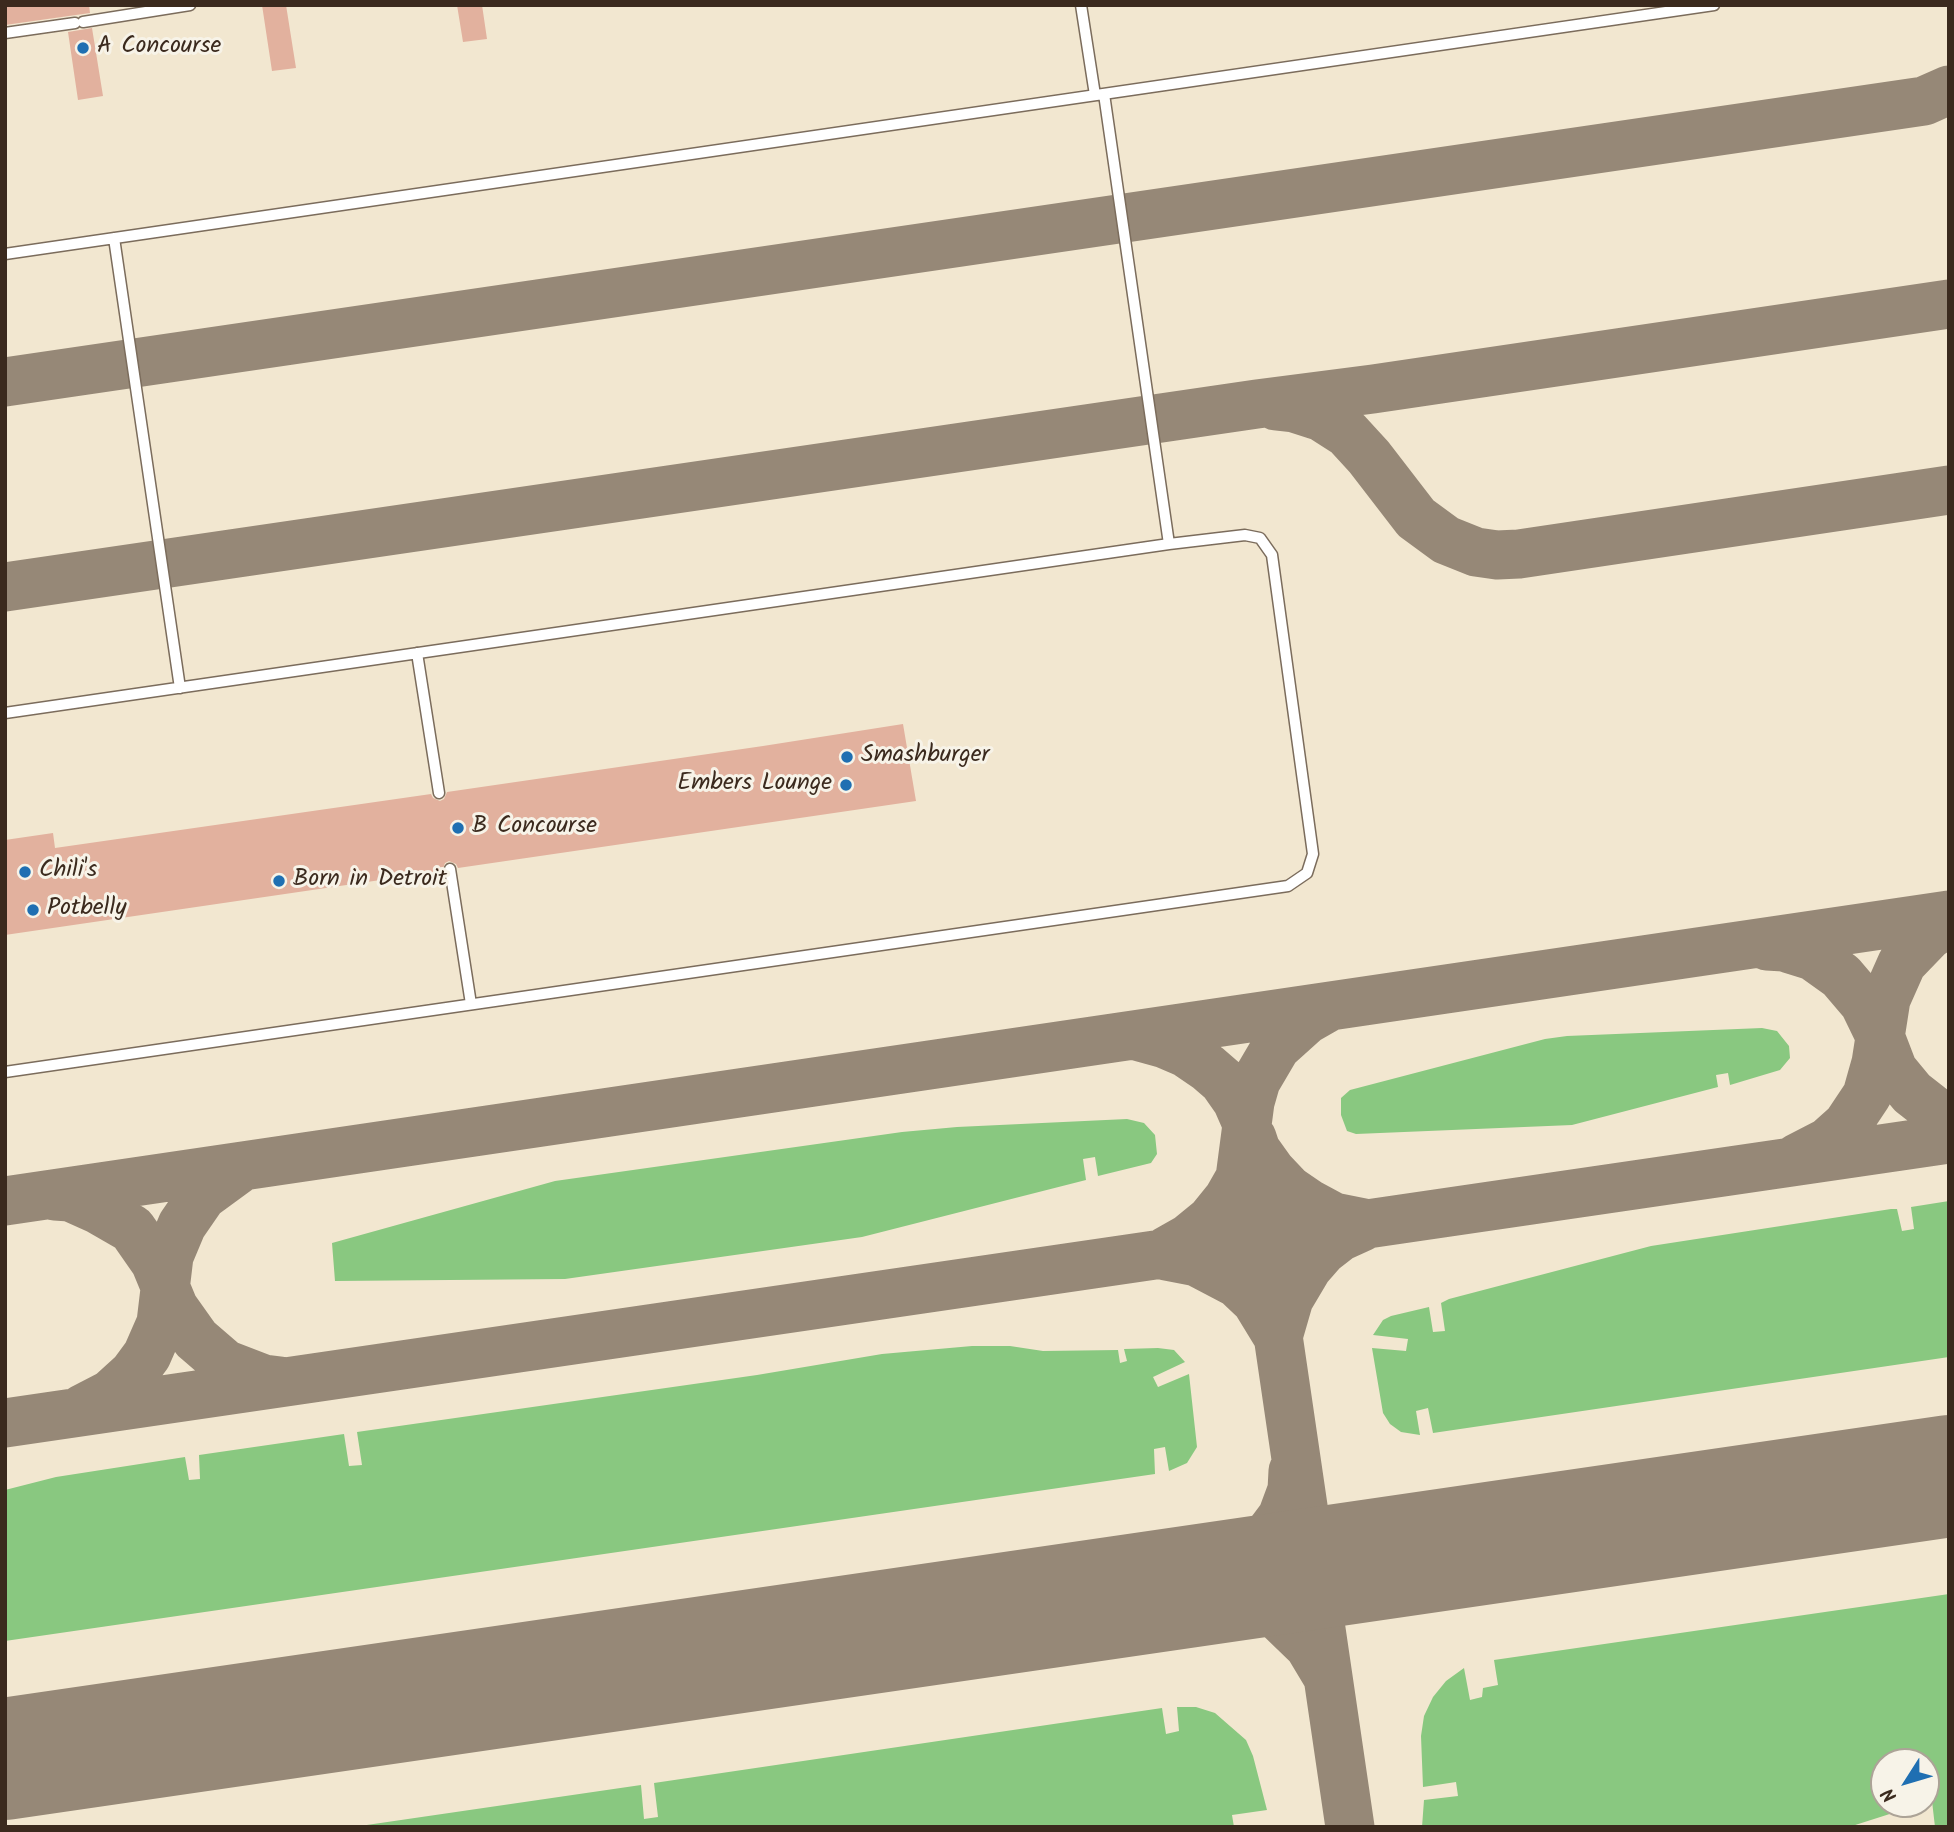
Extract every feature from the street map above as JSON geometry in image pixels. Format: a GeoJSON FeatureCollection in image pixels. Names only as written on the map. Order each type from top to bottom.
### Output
{"type":"FeatureCollection","features":[{"type":"Feature","properties":{"kind":"lane"},"geometry":{"type":"LineString","coordinates":[[5,33],[190,5]]}},
{"type":"Feature","properties":{"kind":"lane"},"geometry":{"type":"LineString","coordinates":[[1081,5],[1099,95],[1169,544]]}},
{"type":"Feature","properties":{"kind":"lane"},"geometry":{"type":"LineString","coordinates":[[5,254],[1714,5]]}},
{"type":"Feature","properties":{"kind":"lane"},"geometry":{"type":"LineString","coordinates":[[114,238],[180,688]]}},
{"type":"Feature","properties":{"kind":"lane"},"geometry":{"type":"LineString","coordinates":[[5,713],[1245,535],[1260,538],[1272,555],[1313,854],[1311,864],[1299,880],[1288,886],[5,1072]]}},
{"type":"Feature","properties":{"kind":"lane"},"geometry":{"type":"LineString","coordinates":[[417,653],[439,793]]}},
{"type":"Feature","properties":{"kind":"lane"},"geometry":{"type":"LineString","coordinates":[[450,870],[471,1004]]}},
{"type":"Feature","properties":{"kind":"green space"},"geometry":{"type":"Polygon","coordinates":[[[1762,1028],[1777,1031],[1789,1046],[1790,1058],[1780,1070],[1730,1085],[1728,1073],[1716,1075],[1718,1087],[1572,1125],[1356,1134],[1347,1131],[1341,1115],[1341,1098],[1350,1090],[1545,1039],[1762,1028]]]}},
{"type":"Feature","properties":{"kind":"green space"},"geometry":{"type":"Polygon","coordinates":[[[1127,1119],[1144,1123],[1155,1135],[1157,1154],[1151,1163],[1098,1176],[1095,1157],[1083,1159],[1086,1180],[862,1237],[565,1279],[335,1281],[332,1243],[555,1181],[902,1132],[1127,1119]]]}},
{"type":"Feature","properties":{"kind":"green space"},"geometry":{"type":"Polygon","coordinates":[[[1949,1201],[1949,1357],[1433,1433],[1428,1408],[1416,1411],[1420,1435],[1401,1432],[1390,1424],[1383,1413],[1372,1348],[1406,1351],[1408,1339],[1373,1335],[1383,1320],[1391,1316],[1429,1307],[1433,1332],[1445,1331],[1441,1303],[1449,1299],[1651,1246],[1891,1209],[1897,1209],[1902,1231],[1914,1229],[1911,1207],[1949,1201]]]}},
{"type":"Feature","properties":{"kind":"green space"},"geometry":{"type":"Polygon","coordinates":[[[972,1346],[1010,1346],[1043,1351],[1118,1350],[1120,1363],[1127,1361],[1124,1349],[1174,1350],[1185,1362],[1153,1377],[1158,1387],[1189,1374],[1197,1447],[1187,1463],[1169,1471],[1165,1447],[1154,1449],[1155,1474],[5,1641],[5,1490],[56,1477],[185,1457],[189,1480],[200,1479],[199,1455],[344,1434],[349,1466],[362,1465],[357,1432],[757,1375],[882,1354],[972,1346]]]}},
{"type":"Feature","properties":{"kind":"green space"},"geometry":{"type":"Polygon","coordinates":[[[1949,1594],[1949,1827],[1935,1827],[1934,1818],[1940,1818],[1940,1748],[1870,1748],[1870,1818],[1877,1818],[1849,1827],[1422,1827],[1424,1800],[1458,1796],[1456,1782],[1423,1787],[1421,1736],[1424,1716],[1433,1697],[1446,1681],[1464,1668],[1470,1700],[1482,1697],[1483,1688],[1498,1685],[1494,1660],[1949,1594]]]}},
{"type":"Feature","properties":{"kind":"green space"},"geometry":{"type":"Polygon","coordinates":[[[1177,1707],[1196,1707],[1215,1713],[1246,1740],[1253,1756],[1267,1810],[1232,1815],[1234,1827],[353,1827],[641,1785],[644,1819],[658,1817],[654,1783],[1162,1708],[1166,1734],[1179,1731],[1177,1707]]]}},
{"type":"Feature","properties":{"kind":"building"},"geometry":{"type":"Polygon","coordinates":[[[5,5],[89,5],[90,13],[5,25],[5,5]]]}},
{"type":"Feature","properties":{"kind":"building","name":"A Concourse"},"geometry":{"type":"Polygon","coordinates":[[[262,5],[286,5],[296,68],[272,71],[262,5]]]}},
{"type":"Feature","properties":{"kind":"building"},"geometry":{"type":"Polygon","coordinates":[[[457,5],[482,5],[487,39],[463,42],[457,5]]]}},
{"type":"Feature","properties":{"kind":"building"},"geometry":{"type":"Polygon","coordinates":[[[92,28],[103,96],[78,100],[68,32],[92,28]]]}},
{"type":"Feature","properties":{"kind":"building","name":"B Concourse"},"geometry":{"type":"Polygon","coordinates":[[[903,724],[916,801],[458,868],[449,861],[445,863],[442,871],[5,935],[5,840],[53,833],[55,848],[431,794],[440,801],[447,792],[903,724]]]}},
{"type":"Feature","properties":{"kind":"taxiway"},"geometry":{"type":"LineString","coordinates":[[5,382],[1924,101],[1949,90]]}},
{"type":"Feature","properties":{"kind":"taxiway"},"geometry":{"type":"LineString","coordinates":[[5,587],[1949,304]]}},
{"type":"Feature","properties":{"kind":"taxiway"},"geometry":{"type":"LineString","coordinates":[[1276,406],[1294,408],[1322,417],[1347,433],[1416,518],[1446,540],[1476,552],[1497,555],[1519,554],[1949,490]]}},
{"type":"Feature","properties":{"kind":"taxiway"},"geometry":{"type":"LineString","coordinates":[[5,1201],[1949,915]]}},
{"type":"Feature","properties":{"kind":"taxiway"},"geometry":{"type":"LineString","coordinates":[[1797,1158],[1828,1142],[1847,1125],[1867,1095],[1876,1063],[1886,999],[1902,963],[1929,935],[1949,922]]}},
{"type":"Feature","properties":{"kind":"taxiway"},"geometry":{"type":"LineString","coordinates":[[1767,946],[1784,947],[1813,956],[1841,976],[1864,1003],[1893,1070],[1912,1093],[1935,1111],[1949,1117]]}},
{"type":"Feature","properties":{"kind":"taxiway"},"geometry":{"type":"LineString","coordinates":[[1166,1251],[1189,1238],[1211,1220],[1228,1199],[1240,1178],[1250,1102],[1256,1081],[1276,1047],[1306,1020],[1327,1008]]}},
{"type":"Feature","properties":{"kind":"taxiway"},"geometry":{"type":"LineString","coordinates":[[1136,1036],[1186,1053],[1208,1068],[1223,1081],[1237,1101],[1247,1124],[1350,1827]]}},
{"type":"Feature","properties":{"kind":"taxiway"},"geometry":{"type":"LineString","coordinates":[[1252,1138],[1256,1150],[1289,1190],[1334,1217],[1364,1223]]}},
{"type":"Feature","properties":{"kind":"taxiway"},"geometry":{"type":"LineString","coordinates":[[5,1423],[1949,1139]]}},
{"type":"Feature","properties":{"kind":"taxiway"},"geometry":{"type":"LineString","coordinates":[[82,1409],[111,1394],[133,1374],[147,1355],[161,1323],[169,1256],[182,1225],[202,1196],[243,1166]]}},
{"type":"Feature","properties":{"kind":"taxiway"},"geometry":{"type":"LineString","coordinates":[[55,1196],[70,1197],[132,1229],[155,1262],[174,1308],[196,1339],[225,1364],[264,1379],[280,1381]]}},
{"type":"Feature","properties":{"kind":"taxiway"},"geometry":{"type":"LineString","coordinates":[[1166,1256],[1197,1262],[1237,1283],[1256,1301],[1278,1337],[1289,1299],[1308,1267],[1340,1237],[1362,1227]]}},
{"type":"Feature","properties":{"kind":"taxiway"},"geometry":{"type":"LineString","coordinates":[[1163,1590],[1208,1577],[1242,1562],[1282,1517],[1292,1490],[1293,1471]]}},
{"type":"Feature","properties":{"kind":"taxiway"},"geometry":{"type":"LineString","coordinates":[[1179,1589],[1240,1597],[1279,1617],[1309,1646],[1327,1676]]}},
{"type":"Feature","properties":{"kind":"runway"},"geometry":{"type":"LineString","coordinates":[[5,1759],[1949,1476]]}},
{"type":"Feature","properties":{"kind":"place","name":"A Concourse"},"geometry":{"type":"Point","coordinates":[83,48]}},
{"type":"Feature","properties":{"kind":"place","name":"Smashburger"},"geometry":{"type":"Point","coordinates":[847,757]}},
{"type":"Feature","properties":{"kind":"place","name":"Embers Lounge"},"geometry":{"type":"Point","coordinates":[846,785]}},
{"type":"Feature","properties":{"kind":"place","name":"B Concourse"},"geometry":{"type":"Point","coordinates":[458,828]}},
{"type":"Feature","properties":{"kind":"place","name":"Chili's"},"geometry":{"type":"Point","coordinates":[25,872]}},
{"type":"Feature","properties":{"kind":"place","name":"Born in Detroit"},"geometry":{"type":"Point","coordinates":[279,881]}},
{"type":"Feature","properties":{"kind":"place","name":"Potbelly"},"geometry":{"type":"Point","coordinates":[33,910]}}]}
